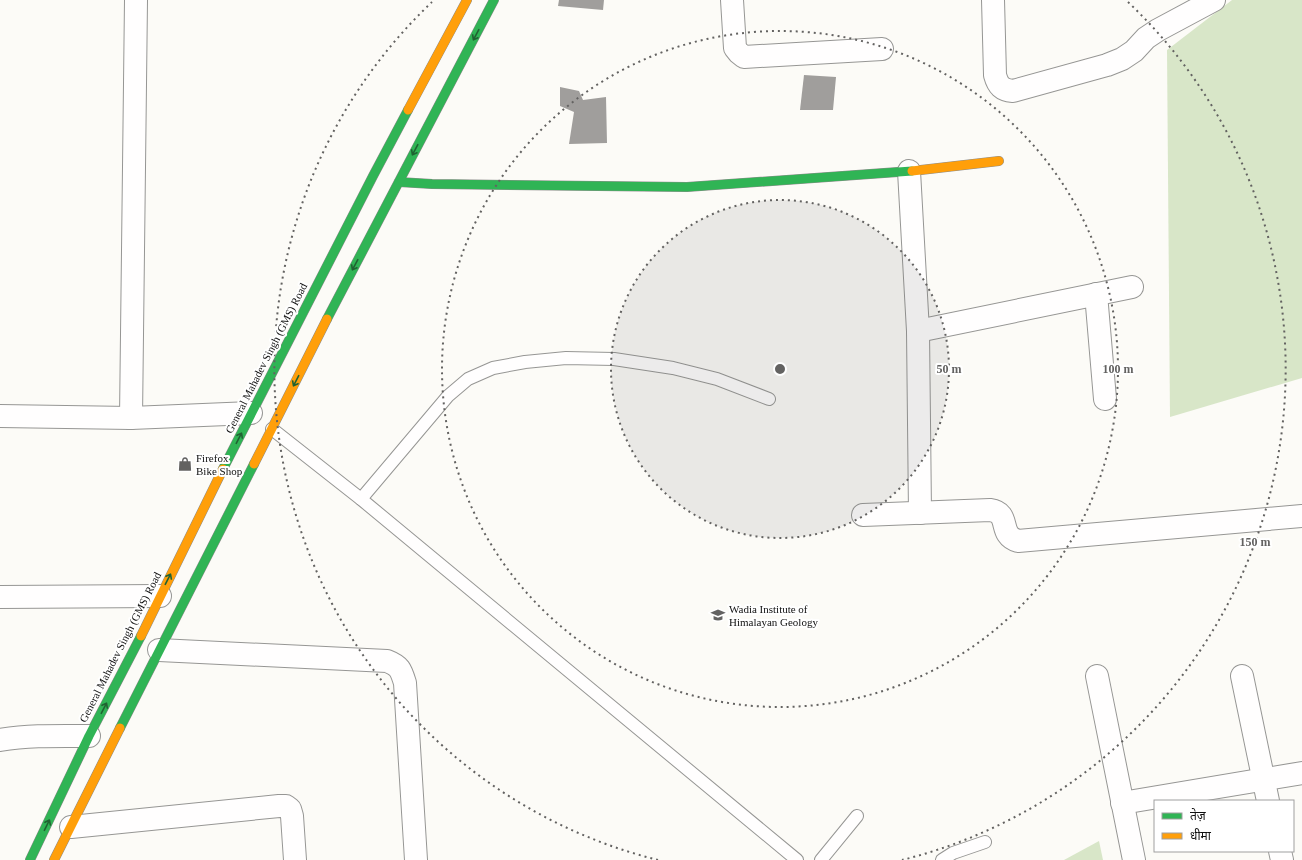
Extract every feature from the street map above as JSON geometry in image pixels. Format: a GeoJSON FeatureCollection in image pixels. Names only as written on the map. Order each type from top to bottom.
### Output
{"type":"FeatureCollection","features":[{"type":"Feature","properties":{"kind":"street"},"geometry":{"type":"LineString","coordinates":[[131,418],[136,0]]}},
{"type":"Feature","properties":{"kind":"street","name":"General Mahadev Singh (GMS) Road"},"geometry":{"type":"LineString","coordinates":[[30,860],[89,736],[251,413],[373,176],[467,0]]}},
{"type":"Feature","properties":{"kind":"street"},"geometry":{"type":"LineString","coordinates":[[54,860],[334,305],[494,0]]}},
{"type":"Feature","properties":{"kind":"street"},"geometry":{"type":"LineString","coordinates":[[732,0],[735,48],[738,53],[744,57],[882,49]]}},
{"type":"Feature","properties":{"kind":"street"},"geometry":{"type":"LineString","coordinates":[[993,0],[995,75],[997,84],[1004,90],[1013,91],[1107,65],[1122,59],[1134,51],[1146,38],[1158,30],[1214,0]]}},
{"type":"Feature","properties":{"kind":"street"},"geometry":{"type":"LineString","coordinates":[[398,182],[432,184],[687,187],[909,171],[999,161]]}},
{"type":"Feature","properties":{"kind":"street"},"geometry":{"type":"LineString","coordinates":[[909,171],[918,331],[920,513]]}},
{"type":"Feature","properties":{"kind":"street"},"geometry":{"type":"LineString","coordinates":[[918,331],[1132,287]]}},
{"type":"Feature","properties":{"kind":"street"},"geometry":{"type":"LineString","coordinates":[[1096,294],[1105,399]]}},
{"type":"Feature","properties":{"kind":"street"},"geometry":{"type":"LineString","coordinates":[[0,416],[131,418],[251,413]]}},
{"type":"Feature","properties":{"kind":"street"},"geometry":{"type":"LineString","coordinates":[[863,515],[997,510],[1001,514],[1008,535],[1012,539],[1018,541],[1302,516]]}},
{"type":"Feature","properties":{"kind":"street"},"geometry":{"type":"LineString","coordinates":[[0,597],[160,596]]}},
{"type":"Feature","properties":{"kind":"street"},"geometry":{"type":"LineString","coordinates":[[160,650],[387,661],[396,664],[401,671],[405,683],[416,860]]}},
{"type":"Feature","properties":{"kind":"street"},"geometry":{"type":"LineString","coordinates":[[1097,676],[1134,860]]}},
{"type":"Feature","properties":{"kind":"street"},"geometry":{"type":"LineString","coordinates":[[1242,676],[1262,779],[1268,800]]}},
{"type":"Feature","properties":{"kind":"street"},"geometry":{"type":"LineString","coordinates":[[0,740],[25,736],[89,736]]}},
{"type":"Feature","properties":{"kind":"street"},"geometry":{"type":"LineString","coordinates":[[1122,803],[1302,773]]}},
{"type":"Feature","properties":{"kind":"street"},"geometry":{"type":"LineString","coordinates":[[70,827],[286,806],[290,810],[292,816],[295,860]]}},
{"type":"Feature","properties":{"kind":"lane"},"geometry":{"type":"LineString","coordinates":[[361,499],[448,396],[468,379],[493,368],[525,362],[566,358],[614,359],[673,368],[717,379],[769,399]]}},
{"type":"Feature","properties":{"kind":"lane"},"geometry":{"type":"LineString","coordinates":[[272,429],[361,499],[797,860]]}},
{"type":"Feature","properties":{"kind":"lane"},"geometry":{"type":"LineString","coordinates":[[822,860],[857,816]]}},
{"type":"Feature","properties":{"kind":"lane"},"geometry":{"type":"LineString","coordinates":[[942,860],[954,853],[985,842]]}},
{"type":"Feature","properties":{"kind":"green space"},"geometry":{"type":"Polygon","coordinates":[[[1232,0],[1302,0],[1302,378],[1170,417],[1167,50],[1232,0]]]}},
{"type":"Feature","properties":{"kind":"green space"},"geometry":{"type":"Polygon","coordinates":[[[1099,841],[1103,860],[1064,860],[1099,841]]]}},
{"type":"Feature","properties":{"kind":"building"},"geometry":{"type":"Polygon","coordinates":[[[559,0],[604,0],[603,10],[558,6],[559,0]]]}},
{"type":"Feature","properties":{"kind":"building"},"geometry":{"type":"Polygon","coordinates":[[[804,75],[836,77],[833,110],[800,110],[804,75]]]}},
{"type":"Feature","properties":{"kind":"building"},"geometry":{"type":"Polygon","coordinates":[[[560,87],[579,91],[583,100],[606,97],[607,143],[569,144],[574,112],[560,106],[560,87]]]}},
{"type":"Feature","properties":{"kind":"traffic: fast"},"geometry":{"type":"LineString","coordinates":[[327,319],[494,0]]}},
{"type":"Feature","properties":{"kind":"traffic: fast"},"geometry":{"type":"LineString","coordinates":[[223,469],[408,110]]}},
{"type":"Feature","properties":{"kind":"traffic: fast"},"geometry":{"type":"LineString","coordinates":[[399,182],[432,184],[687,187],[912,171]]}},
{"type":"Feature","properties":{"kind":"traffic: fast"},"geometry":{"type":"LineString","coordinates":[[120,728],[254,464]]}},
{"type":"Feature","properties":{"kind":"traffic: fast"},"geometry":{"type":"LineString","coordinates":[[30,860],[89,736],[141,636]]}},
{"type":"Feature","properties":{"kind":"traffic: slow"},"geometry":{"type":"LineString","coordinates":[[408,110],[467,0]]}},
{"type":"Feature","properties":{"kind":"traffic: slow"},"geometry":{"type":"LineString","coordinates":[[912,171],[999,161]]}},
{"type":"Feature","properties":{"kind":"traffic: slow"},"geometry":{"type":"LineString","coordinates":[[254,464],[327,319]]}},
{"type":"Feature","properties":{"kind":"traffic: slow"},"geometry":{"type":"LineString","coordinates":[[141,636],[223,469]]}},
{"type":"Feature","properties":{"kind":"traffic: slow"},"geometry":{"type":"LineString","coordinates":[[54,860],[120,728]]}},
{"type":"Feature","properties":{"kind":"place","name":"Firefox Bike Shop"},"geometry":{"type":"Point","coordinates":[185,464]}},
{"type":"Feature","properties":{"kind":"place","name":"Wadia Institute of Himalayan Geology"},"geometry":{"type":"Point","coordinates":[718,615]}}]}
